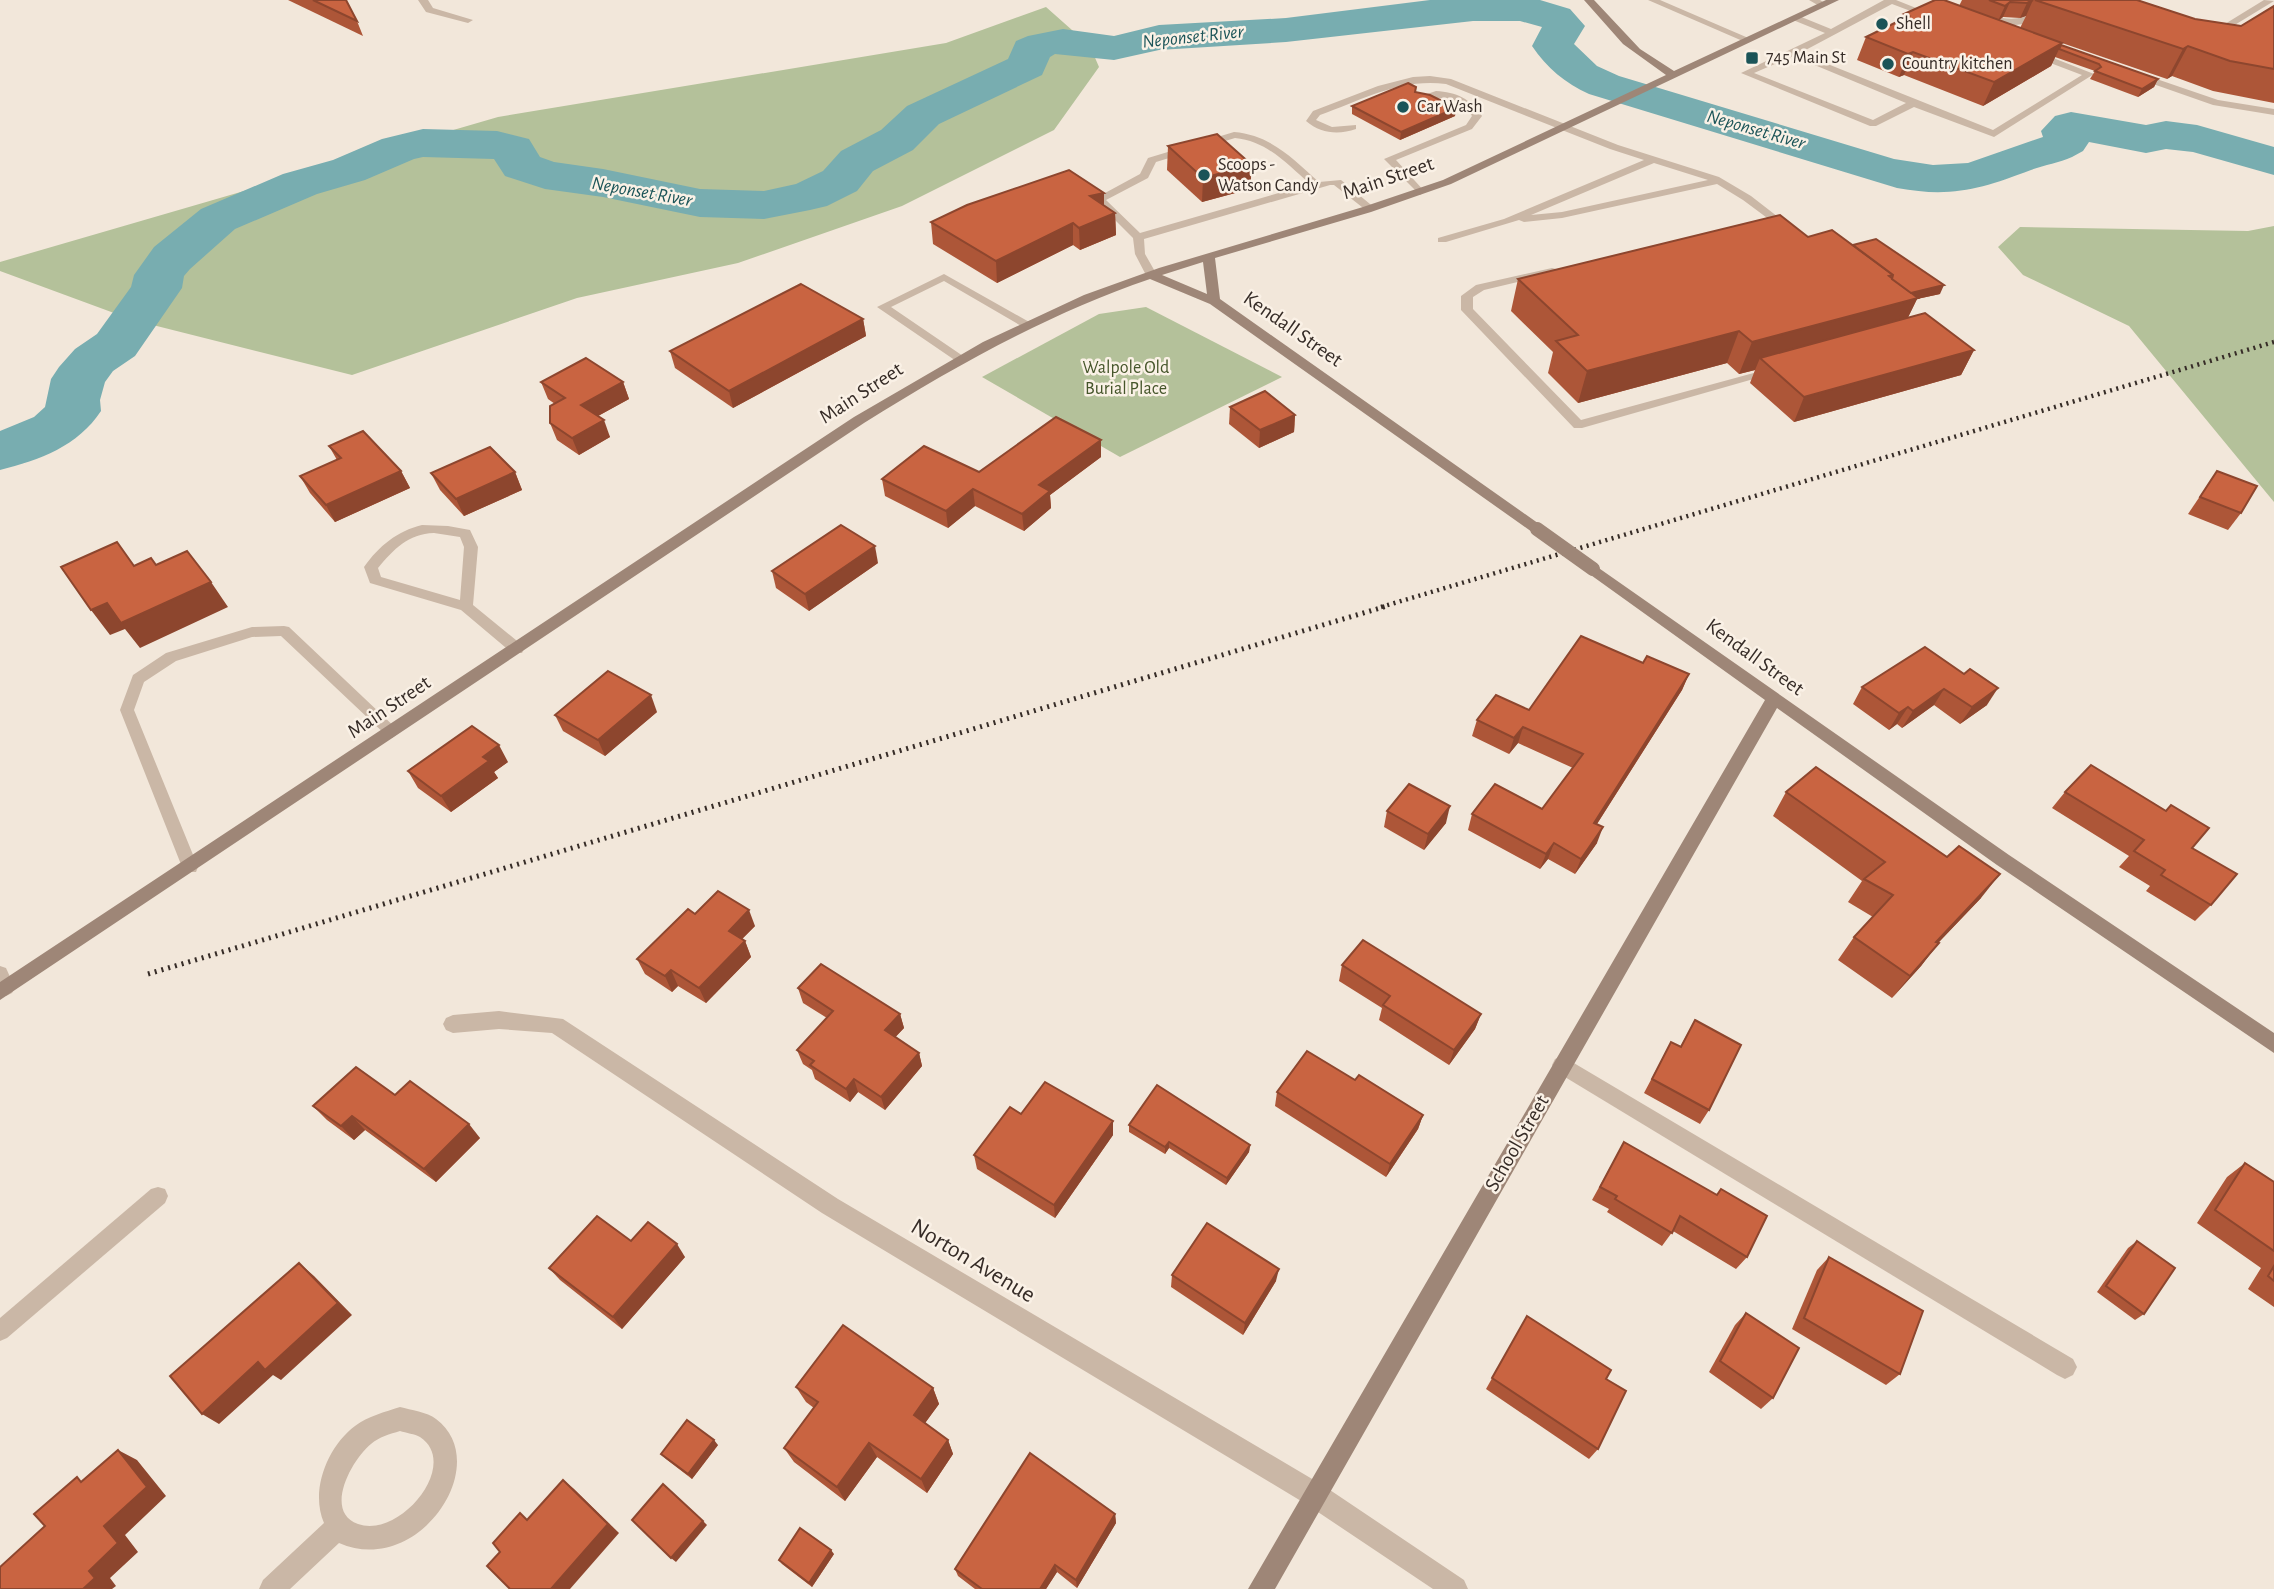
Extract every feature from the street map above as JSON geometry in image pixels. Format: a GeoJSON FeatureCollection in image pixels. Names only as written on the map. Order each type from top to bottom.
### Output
{"type":"FeatureCollection","features":[{"type":"Feature","properties":{"kind":"main road"},"geometry":{"type":"LineString","coordinates":[[1590,0],[1629,47],[1647,61],[1673,75]]}},
{"type":"Feature","properties":{"kind":"main road","name":"Main Street"},"geometry":{"type":"LineString","coordinates":[[2,984],[190,867],[859,419],[959,359],[1086,298],[1420,192],[1565,127],[1796,18],[1823,2]]}},
{"type":"Feature","properties":{"kind":"main road"},"geometry":{"type":"LineString","coordinates":[[1209,257],[1214,301]]}},
{"type":"Feature","properties":{"kind":"main road","name":"Kendall Street"},"geometry":{"type":"LineString","coordinates":[[1152,275],[1214,301],[2003,860],[2274,1044]]}},
{"type":"Feature","properties":{"kind":"main road","name":"School Street"},"geometry":{"type":"LineString","coordinates":[[1261,1589],[1774,699]]}},
{"type":"Feature","properties":{"kind":"street"},"geometry":{"type":"LineString","coordinates":[[423,0],[429,10],[467,20]]}},
{"type":"Feature","properties":{"kind":"street","name":"Norton Avenue"},"geometry":{"type":"LineString","coordinates":[[453,1024],[499,1020],[556,1025],[830,1206],[1315,1495],[1455,1589]]}},
{"type":"Feature","properties":{"kind":"street"},"geometry":{"type":"LineString","coordinates":[[1562,1065],[2065,1367]]}},
{"type":"Feature","properties":{"kind":"street"},"geometry":{"type":"LineString","coordinates":[[400,1419],[418,1420],[433,1428],[442,1441],[446,1457],[444,1476],[424,1513],[407,1527],[388,1536],[368,1539],[352,1535],[339,1526],[331,1511],[329,1492],[345,1452],[362,1436],[380,1425],[400,1419]]}},
{"type":"Feature","properties":{"kind":"street"},"geometry":{"type":"LineString","coordinates":[[272,1589],[339,1526]]}},
{"type":"Feature","properties":{"kind":"lane"},"geometry":{"type":"LineString","coordinates":[[1652,0],[1748,40]]}},
{"type":"Feature","properties":{"kind":"lane"},"geometry":{"type":"LineString","coordinates":[[2014,32],[1979,17],[2015,25],[2068,0]]}},
{"type":"Feature","properties":{"kind":"lane"},"geometry":{"type":"LineString","coordinates":[[2200,42],[2270,0]]}},
{"type":"Feature","properties":{"kind":"lane"},"geometry":{"type":"LineString","coordinates":[[1914,103],[1873,124],[1746,73],[1793,53],[1890,1],[1941,19]]}},
{"type":"Feature","properties":{"kind":"lane"},"geometry":{"type":"LineString","coordinates":[[1796,18],[1832,32]]}},
{"type":"Feature","properties":{"kind":"lane"},"geometry":{"type":"LineString","coordinates":[[1793,53],[1994,134],[2089,74],[2027,51]]}},
{"type":"Feature","properties":{"kind":"lane"},"geometry":{"type":"LineString","coordinates":[[2128,72],[2216,103],[2274,112]]}},
{"type":"Feature","properties":{"kind":"lane"},"geometry":{"type":"LineString","coordinates":[[1353,127],[1343,131],[1323,129],[1311,121],[1316,113],[1375,90],[1427,77],[1448,81],[1565,127],[1719,181],[1797,235]]}},
{"type":"Feature","properties":{"kind":"lane"},"geometry":{"type":"LineString","coordinates":[[1420,98],[1428,94],[1444,95],[1465,101],[1477,116],[1469,127],[1389,159],[1420,192]]}},
{"type":"Feature","properties":{"kind":"lane"},"geometry":{"type":"LineString","coordinates":[[1152,275],[1140,254],[1138,237],[1100,202],[1102,195],[1144,176],[1152,160],[1234,135],[1261,138],[1317,185]]}},
{"type":"Feature","properties":{"kind":"lane"},"geometry":{"type":"LineString","coordinates":[[1442,240],[1508,221],[1655,159]]}},
{"type":"Feature","properties":{"kind":"lane"},"geometry":{"type":"LineString","coordinates":[[1508,221],[1562,215],[1719,181]]}},
{"type":"Feature","properties":{"kind":"lane"},"geometry":{"type":"LineString","coordinates":[[1138,237],[1317,185],[1337,182],[1371,209]]}},
{"type":"Feature","properties":{"kind":"lane"},"geometry":{"type":"LineString","coordinates":[[1763,222],[1776,219]]}},
{"type":"Feature","properties":{"kind":"lane"},"geometry":{"type":"LineString","coordinates":[[1560,269],[1480,287],[1467,296],[1467,310],[1578,425],[1789,367]]}},
{"type":"Feature","properties":{"kind":"lane"},"geometry":{"type":"LineString","coordinates":[[959,359],[883,307],[944,277],[1027,325]]}},
{"type":"Feature","properties":{"kind":"lane"},"geometry":{"type":"LineString","coordinates":[[466,607],[471,547],[465,533],[435,527],[410,531],[388,546],[371,567],[374,580],[466,607],[517,649]]}},
{"type":"Feature","properties":{"kind":"lane"},"geometry":{"type":"LineString","coordinates":[[190,867],[127,710],[138,679],[171,657],[252,632],[284,631],[392,732]]}},
{"type":"Feature","properties":{"kind":"lane"},"geometry":{"type":"LineString","coordinates":[[0,1331],[158,1196]]}},
{"type":"Feature","properties":{"kind":"green space"},"geometry":{"type":"Polygon","coordinates":[[[1046,7],[1090,46],[1099,67],[1054,130],[902,206],[738,263],[577,298],[352,375],[133,320],[0,271],[0,262],[498,117],[946,43],[1046,7]]]}},
{"type":"Feature","properties":{"kind":"green space"},"geometry":{"type":"Polygon","coordinates":[[[2274,226],[2274,502],[2129,326],[2023,275],[1998,247],[2020,227],[2248,231],[2274,226]]]}},
{"type":"Feature","properties":{"kind":"green space","name":"Walpole Old Burial Place"},"geometry":{"type":"Polygon","coordinates":[[[1146,307],[1282,377],[1120,457],[982,377],[1099,314],[1146,307]]]}},
{"type":"Feature","properties":{"kind":"building"},"geometry":{"type":"Polygon","coordinates":[[[313,0],[346,0],[357,21],[313,0]]]}},
{"type":"Feature","properties":{"kind":"building"},"geometry":{"type":"Polygon","coordinates":[[[1935,0],[1944,0],[2062,43],[1994,82],[1913,52],[1908,54],[1866,37],[1909,16],[1904,14],[1935,0]]]}},
{"type":"Feature","properties":{"kind":"building"},"geometry":{"type":"Polygon","coordinates":[[[1989,0],[2033,0],[2027,3],[2010,2],[2005,6],[1989,0]]]}},
{"type":"Feature","properties":{"kind":"building"},"geometry":{"type":"Polygon","coordinates":[[[2035,0],[2137,0],[2195,19],[2241,26],[2274,6],[2274,69],[2230,61],[2188,46],[2183,49],[2035,0]]]}},
{"type":"Feature","properties":{"kind":"building"},"geometry":{"type":"Polygon","coordinates":[[[2061,45],[2158,79],[2142,89],[2095,71],[2101,67],[2099,64],[2059,49],[2061,45]]]}},
{"type":"Feature","properties":{"kind":"building","name":"Car Wash"},"geometry":{"type":"Polygon","coordinates":[[[1408,83],[1416,87],[1415,92],[1430,95],[1456,108],[1401,132],[1352,106],[1408,83]]]}},
{"type":"Feature","properties":{"kind":"building"},"geometry":{"type":"Polygon","coordinates":[[[1217,134],[1252,165],[1203,178],[1168,146],[1217,134]]]}},
{"type":"Feature","properties":{"kind":"building"},"geometry":{"type":"Polygon","coordinates":[[[1069,170],[1104,193],[1090,196],[1115,213],[1079,228],[1073,223],[996,261],[931,222],[967,205],[1069,170]]]}},
{"type":"Feature","properties":{"kind":"building"},"geometry":{"type":"Polygon","coordinates":[[[1780,215],[1808,237],[1832,230],[1893,275],[1889,276],[1918,298],[1752,342],[1739,331],[1587,371],[1556,341],[1578,335],[1518,279],[1780,215]]]}},
{"type":"Feature","properties":{"kind":"building"},"geometry":{"type":"Polygon","coordinates":[[[1876,239],[1944,285],[1911,293],[1892,279],[1893,275],[1853,245],[1876,239]]]}},
{"type":"Feature","properties":{"kind":"building"},"geometry":{"type":"Polygon","coordinates":[[[801,284],[863,319],[729,391],[670,351],[801,284]]]}},
{"type":"Feature","properties":{"kind":"building"},"geometry":{"type":"Polygon","coordinates":[[[1925,313],[1974,350],[1804,397],[1760,358],[1925,313]]]}},
{"type":"Feature","properties":{"kind":"building"},"geometry":{"type":"Polygon","coordinates":[[[586,358],[623,382],[581,405],[604,420],[572,438],[550,423],[550,406],[565,398],[541,382],[586,358]]]}},
{"type":"Feature","properties":{"kind":"building"},"geometry":{"type":"Polygon","coordinates":[[[1265,391],[1295,415],[1260,430],[1230,407],[1265,391]]]}},
{"type":"Feature","properties":{"kind":"building"},"geometry":{"type":"Polygon","coordinates":[[[1056,417],[1101,440],[1039,485],[1050,491],[1022,514],[973,489],[946,511],[882,479],[924,446],[979,472],[1056,417]]]}},
{"type":"Feature","properties":{"kind":"building"},"geometry":{"type":"Polygon","coordinates":[[[363,431],[401,471],[326,505],[300,476],[341,458],[329,446],[363,431]]]}},
{"type":"Feature","properties":{"kind":"building"},"geometry":{"type":"Polygon","coordinates":[[[490,447],[515,472],[456,499],[431,473],[490,447]]]}},
{"type":"Feature","properties":{"kind":"building"},"geometry":{"type":"Polygon","coordinates":[[[2217,471],[2257,486],[2241,513],[2200,497],[2217,471]]]}},
{"type":"Feature","properties":{"kind":"building"},"geometry":{"type":"Polygon","coordinates":[[[841,525],[875,546],[805,594],[772,571],[841,525]]]}},
{"type":"Feature","properties":{"kind":"building"},"geometry":{"type":"Polygon","coordinates":[[[117,542],[134,566],[151,558],[156,565],[187,551],[211,582],[121,623],[107,603],[91,610],[61,567],[117,542]]]}},
{"type":"Feature","properties":{"kind":"building"},"geometry":{"type":"Polygon","coordinates":[[[1581,636],[1643,663],[1647,656],[1689,674],[1594,823],[1603,827],[1581,859],[1554,843],[1546,854],[1472,814],[1495,784],[1542,809],[1583,754],[1523,727],[1514,738],[1477,720],[1496,695],[1529,710],[1581,636]]]}},
{"type":"Feature","properties":{"kind":"building"},"geometry":{"type":"Polygon","coordinates":[[[1925,647],[1964,674],[1970,669],[1998,688],[1972,707],[1944,689],[1913,711],[1908,707],[1899,713],[1862,687],[1925,647]]]}},
{"type":"Feature","properties":{"kind":"building"},"geometry":{"type":"Polygon","coordinates":[[[608,671],[651,695],[598,740],[555,715],[608,671]]]}},
{"type":"Feature","properties":{"kind":"building"},"geometry":{"type":"Polygon","coordinates":[[[472,726],[499,745],[483,757],[489,761],[441,796],[408,771],[472,726]]]}},
{"type":"Feature","properties":{"kind":"building"},"geometry":{"type":"Polygon","coordinates":[[[2091,765],[2166,811],[2171,805],[2209,828],[2192,848],[2237,874],[2211,905],[2161,875],[2165,870],[2134,851],[2144,840],[2065,792],[2091,765]]]}},
{"type":"Feature","properties":{"kind":"building"},"geometry":{"type":"Polygon","coordinates":[[[1816,767],[1947,857],[1959,846],[2000,874],[1936,942],[1939,943],[1910,976],[1854,937],[1893,895],[1864,879],[1885,862],[1786,792],[1816,767]]]}},
{"type":"Feature","properties":{"kind":"building"},"geometry":{"type":"Polygon","coordinates":[[[1409,784],[1450,806],[1428,834],[1387,811],[1409,784]]]}},
{"type":"Feature","properties":{"kind":"building"},"geometry":{"type":"Polygon","coordinates":[[[718,891],[749,910],[729,931],[745,941],[699,988],[671,970],[665,976],[637,959],[688,909],[695,914],[718,891]]]}},
{"type":"Feature","properties":{"kind":"building"},"geometry":{"type":"Polygon","coordinates":[[[1363,940],[1481,1014],[1454,1050],[1383,1005],[1390,996],[1342,965],[1363,940]]]}},
{"type":"Feature","properties":{"kind":"building"},"geometry":{"type":"Polygon","coordinates":[[[821,964],[900,1014],[885,1030],[919,1053],[881,1097],[854,1079],[846,1089],[810,1065],[814,1061],[797,1050],[833,1011],[798,988],[821,964]]]}},
{"type":"Feature","properties":{"kind":"building"},"geometry":{"type":"Polygon","coordinates":[[[1695,1020],[1741,1045],[1709,1110],[1652,1079],[1671,1042],[1681,1047],[1695,1020]]]}},
{"type":"Feature","properties":{"kind":"building"},"geometry":{"type":"Polygon","coordinates":[[[1307,1051],[1355,1080],[1359,1075],[1423,1115],[1390,1164],[1277,1092],[1307,1051]]]}},
{"type":"Feature","properties":{"kind":"building"},"geometry":{"type":"Polygon","coordinates":[[[356,1067],[395,1095],[410,1081],[469,1124],[424,1169],[352,1116],[341,1126],[313,1106],[356,1067]]]}},
{"type":"Feature","properties":{"kind":"building"},"geometry":{"type":"Polygon","coordinates":[[[1045,1082],[1113,1121],[1054,1205],[974,1155],[1010,1107],[1021,1114],[1045,1082]]]}},
{"type":"Feature","properties":{"kind":"building"},"geometry":{"type":"Polygon","coordinates":[[[1157,1085],[1250,1145],[1227,1178],[1169,1142],[1165,1147],[1129,1125],[1157,1085]]]}},
{"type":"Feature","properties":{"kind":"building"},"geometry":{"type":"Polygon","coordinates":[[[1624,1142],[1717,1195],[1721,1189],[1767,1216],[1747,1257],[1680,1216],[1672,1233],[1600,1187],[1624,1142]]]}},
{"type":"Feature","properties":{"kind":"building"},"geometry":{"type":"Polygon","coordinates":[[[2245,1163],[2274,1182],[2274,1251],[2215,1210],[2245,1163]]]}},
{"type":"Feature","properties":{"kind":"building"},"geometry":{"type":"Polygon","coordinates":[[[597,1216],[631,1241],[648,1222],[677,1244],[613,1317],[549,1268],[597,1216]]]}},
{"type":"Feature","properties":{"kind":"building"},"geometry":{"type":"Polygon","coordinates":[[[1207,1223],[1279,1269],[1245,1323],[1172,1275],[1207,1223]]]}},
{"type":"Feature","properties":{"kind":"building"},"geometry":{"type":"Polygon","coordinates":[[[2137,1241],[2175,1268],[2144,1314],[2106,1286],[2137,1241]]]}},
{"type":"Feature","properties":{"kind":"building"},"geometry":{"type":"Polygon","coordinates":[[[1829,1257],[1923,1311],[1900,1374],[1804,1318],[1829,1257]]]}},
{"type":"Feature","properties":{"kind":"building"},"geometry":{"type":"Polygon","coordinates":[[[299,1263],[338,1303],[265,1370],[258,1362],[202,1414],[170,1376],[299,1263]]]}},
{"type":"Feature","properties":{"kind":"building"},"geometry":{"type":"Polygon","coordinates":[[[2274,1266],[2274,1281],[2268,1276],[2274,1266]]]}},
{"type":"Feature","properties":{"kind":"building"},"geometry":{"type":"Polygon","coordinates":[[[1746,1313],[1799,1348],[1773,1398],[1720,1361],[1746,1313]]]}},
{"type":"Feature","properties":{"kind":"building"},"geometry":{"type":"Polygon","coordinates":[[[1527,1316],[1611,1370],[1606,1379],[1626,1391],[1598,1449],[1492,1378],[1527,1316]]]}},
{"type":"Feature","properties":{"kind":"building"},"geometry":{"type":"Polygon","coordinates":[[[843,1325],[933,1388],[914,1415],[948,1440],[921,1479],[869,1443],[837,1487],[784,1448],[818,1402],[796,1387],[843,1325]]]}},
{"type":"Feature","properties":{"kind":"building"},"geometry":{"type":"Polygon","coordinates":[[[687,1420],[714,1440],[688,1474],[661,1454],[687,1420]]]}},
{"type":"Feature","properties":{"kind":"building"},"geometry":{"type":"Polygon","coordinates":[[[118,1450],[147,1487],[104,1526],[118,1543],[89,1571],[95,1578],[83,1589],[0,1589],[0,1567],[45,1526],[34,1514],[77,1477],[81,1482],[118,1450]]]}},
{"type":"Feature","properties":{"kind":"building"},"geometry":{"type":"Polygon","coordinates":[[[1030,1453],[1115,1514],[1076,1580],[1055,1565],[1040,1589],[982,1589],[955,1569],[1030,1453]]]}},
{"type":"Feature","properties":{"kind":"building"},"geometry":{"type":"Polygon","coordinates":[[[563,1480],[608,1524],[551,1589],[510,1589],[487,1566],[500,1552],[493,1543],[520,1513],[527,1520],[563,1480]]]}},
{"type":"Feature","properties":{"kind":"building"},"geometry":{"type":"Polygon","coordinates":[[[663,1484],[703,1521],[671,1558],[632,1520],[663,1484]]]}},
{"type":"Feature","properties":{"kind":"building"},"geometry":{"type":"Polygon","coordinates":[[[800,1528],[831,1550],[809,1583],[779,1560],[800,1528]]]}},
{"type":"Feature","properties":{"kind":"waterway","name":"Neponset River"},"geometry":{"type":"LineString","coordinates":[[0,452],[54,429],[73,411],[72,400],[78,379],[94,360],[116,345],[156,288],[159,275],[172,258],[218,219],[300,184],[349,170],[398,149],[423,143],[497,145],[513,149],[521,166],[545,175],[603,183],[700,203],[764,205],[810,196],[840,181],[857,161],[897,140],[923,115],[1027,66],[1031,50],[1053,42],[1114,48],[1186,35],[1286,30],[1450,10],[1520,9],[1556,18],[1565,26],[1555,38],[1553,46],[1582,75],[1604,85],[1897,174],[1945,179],[1982,174],[2062,145],[2067,141],[2063,131],[2071,125],[2146,139],[2166,135],[2197,139],[2274,161]]}},
{"type":"Feature","properties":{"kind":"railway"},"geometry":{"type":"LineString","coordinates":[[1381,607],[2274,342]]}},
{"type":"Feature","properties":{"kind":"railway"},"geometry":{"type":"LineString","coordinates":[[148,974],[1387,606]]}},
{"type":"Feature","properties":{"kind":"place","name":"Shell"},"geometry":{"type":"Point","coordinates":[1882,24]}},
{"type":"Feature","properties":{"kind":"place","name":"745 Main St"},"geometry":{"type":"Point","coordinates":[1752,58]}},
{"type":"Feature","properties":{"kind":"place","name":"Country kitchen"},"geometry":{"type":"Point","coordinates":[1888,64]}},
{"type":"Feature","properties":{"kind":"place","name":"Car Wash"},"geometry":{"type":"Point","coordinates":[1403,107]}},
{"type":"Feature","properties":{"kind":"place","name":"Scoops - Watson Candy"},"geometry":{"type":"Point","coordinates":[1204,175]}}]}
